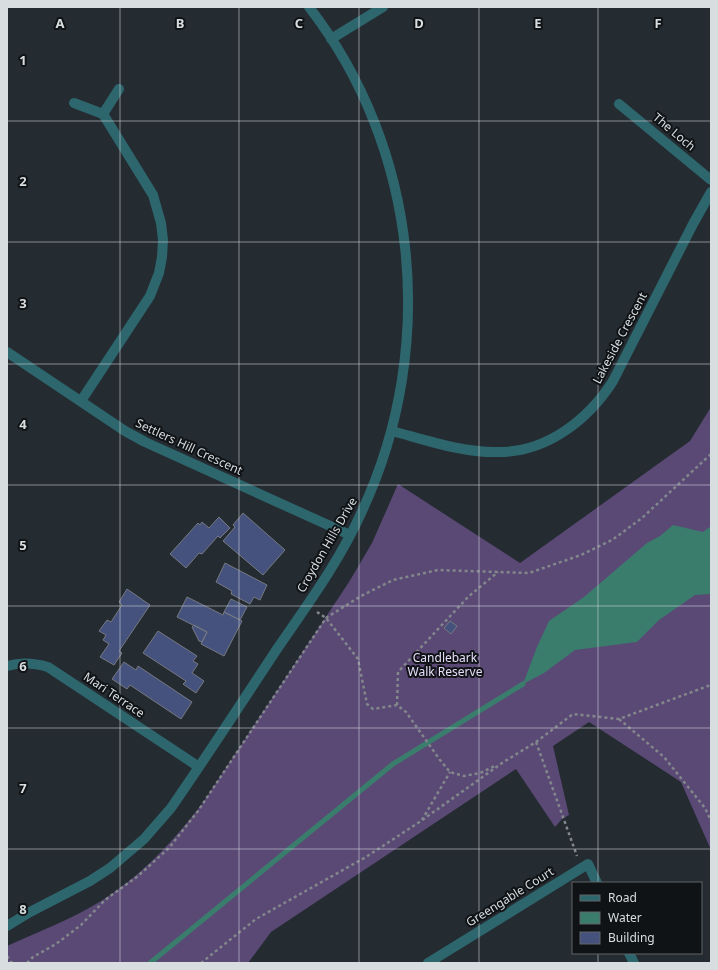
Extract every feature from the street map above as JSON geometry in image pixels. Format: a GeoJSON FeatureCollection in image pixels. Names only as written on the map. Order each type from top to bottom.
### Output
{"type":"FeatureCollection","features":[{"type":"Feature","properties":{"kind":"street","name":"Croydon Hills Drive"},"geometry":{"type":"LineString","coordinates":[[7,926],[30,912],[90,881],[128,854],[144,839],[171,808],[329,571],[350,535],[374,484],[392,431],[402,384],[408,329],[408,289],[404,234],[393,177],[381,140],[358,84],[331,39],[309,7]]}},
{"type":"Feature","properties":{"kind":"street"},"geometry":{"type":"LineString","coordinates":[[331,39],[384,7]]}},
{"type":"Feature","properties":{"kind":"street"},"geometry":{"type":"LineString","coordinates":[[103,114],[119,89]]}},
{"type":"Feature","properties":{"kind":"street"},"geometry":{"type":"LineString","coordinates":[[74,103],[103,114],[153,195],[161,223],[163,240],[159,273],[150,296],[81,401]]}},
{"type":"Feature","properties":{"kind":"street","name":"The Loch"},"geometry":{"type":"LineString","coordinates":[[620,104],[711,180]]}},
{"type":"Feature","properties":{"kind":"street","name":"Lakeside Crescent"},"geometry":{"type":"LineString","coordinates":[[392,431],[447,445],[499,452],[533,446],[549,440],[576,424],[597,404],[613,381],[693,224],[711,192]]}},
{"type":"Feature","properties":{"kind":"street","name":"Settlers Hill Crescent"},"geometry":{"type":"LineString","coordinates":[[7,352],[144,442],[350,535]]}},
{"type":"Feature","properties":{"kind":"street","name":"Mari Terrace"},"geometry":{"type":"LineString","coordinates":[[7,666],[27,663],[38,664],[48,668],[199,767]]}},
{"type":"Feature","properties":{"kind":"street"},"geometry":{"type":"LineString","coordinates":[[581,869],[588,864],[597,882]]}},
{"type":"Feature","properties":{"kind":"street","name":"Greengable Court"},"geometry":{"type":"LineString","coordinates":[[428,963],[581,869]]}},
{"type":"Feature","properties":{"kind":"street","name":"Croydon Hills Drive"},"geometry":{"type":"LineString","coordinates":[[7,917],[30,912]]}},
{"type":"Feature","properties":{"kind":"path"},"geometry":{"type":"LineString","coordinates":[[326,618],[361,596],[393,580],[438,570],[530,573],[581,555],[612,540],[642,518],[711,454]]}},
{"type":"Feature","properties":{"kind":"path"},"geometry":{"type":"LineString","coordinates":[[397,705],[398,672],[468,597],[499,572]]}},
{"type":"Feature","properties":{"kind":"path"},"geometry":{"type":"LineString","coordinates":[[306,606],[326,618],[358,659],[367,704],[373,709],[397,705],[406,712],[450,772],[464,776],[480,773],[502,763]]}},
{"type":"Feature","properties":{"kind":"path"},"geometry":{"type":"LineString","coordinates":[[201,963],[256,919],[366,857],[421,821],[502,763],[536,742],[573,714],[619,719],[709,686],[711,682]]}},
{"type":"Feature","properties":{"kind":"path"},"geometry":{"type":"LineString","coordinates":[[619,719],[664,757],[705,808],[711,821]]}},
{"type":"Feature","properties":{"kind":"path"},"geometry":{"type":"LineString","coordinates":[[536,742],[581,869]]}},
{"type":"Feature","properties":{"kind":"path"},"geometry":{"type":"LineString","coordinates":[[421,821],[450,772]]}},
{"type":"Feature","properties":{"kind":"path"},"geometry":{"type":"LineString","coordinates":[[7,956],[12,963]]}},
{"type":"Feature","properties":{"kind":"green space","name":"Candlebark Walk Reserve"},"geometry":{"type":"Polygon","coordinates":[[[711,407],[711,850],[681,782],[589,722],[553,746],[569,815],[562,819],[555,827],[516,769],[271,932],[248,963],[7,963],[7,946],[78,914],[116,891],[144,869],[168,845],[191,818],[202,804],[349,582],[372,543],[398,484],[520,563],[690,441],[711,407]]]}},
{"type":"Feature","properties":{"kind":"water"},"geometry":{"type":"Polygon","coordinates":[[[673,525],[703,532],[711,526],[711,594],[695,595],[659,620],[637,642],[575,650],[544,673],[523,684],[549,621],[584,597],[647,543],[660,536],[673,525]]]}},
{"type":"Feature","properties":{"kind":"building"},"geometry":{"type":"Polygon","coordinates":[[[243,513],[285,550],[263,575],[223,541],[235,527],[233,525],[243,513]]]}},
{"type":"Feature","properties":{"kind":"building"},"geometry":{"type":"Polygon","coordinates":[[[219,517],[230,528],[220,538],[218,536],[202,554],[199,553],[186,568],[170,554],[198,523],[200,525],[202,522],[209,528],[219,517]]]}},
{"type":"Feature","properties":{"kind":"building"},"geometry":{"type":"Polygon","coordinates":[[[225,563],[267,585],[260,600],[254,597],[250,604],[231,594],[232,591],[216,582],[225,563]]]}},
{"type":"Feature","properties":{"kind":"building"},"geometry":{"type":"Polygon","coordinates":[[[127,589],[150,605],[119,651],[122,653],[114,665],[100,657],[109,644],[103,640],[106,635],[99,631],[107,620],[111,622],[122,605],[119,602],[127,589]]]}},
{"type":"Feature","properties":{"kind":"building"},"geometry":{"type":"Polygon","coordinates":[[[187,597],[223,615],[224,612],[242,621],[224,656],[201,644],[207,632],[177,617],[187,597]]]}},
{"type":"Feature","properties":{"kind":"building"},"geometry":{"type":"Polygon","coordinates":[[[231,599],[247,607],[240,620],[224,612],[231,599]]]}},
{"type":"Feature","properties":{"kind":"building"},"geometry":{"type":"Polygon","coordinates":[[[450,621],[457,626],[451,634],[444,628],[450,621]]]}},
{"type":"Feature","properties":{"kind":"building"},"geometry":{"type":"Polygon","coordinates":[[[194,625],[207,632],[202,642],[199,641],[192,627],[194,625]]]}},
{"type":"Feature","properties":{"kind":"building"},"geometry":{"type":"Polygon","coordinates":[[[158,631],[197,656],[193,661],[198,664],[192,673],[204,681],[196,693],[183,684],[186,681],[143,653],[158,631]]]}},
{"type":"Feature","properties":{"kind":"building"},"geometry":{"type":"Polygon","coordinates":[[[124,662],[136,670],[138,666],[192,702],[181,719],[130,685],[127,689],[112,679],[124,662]]]}},
{"type":"Feature","properties":{"kind":"waterway"},"geometry":{"type":"LineString","coordinates":[[150,963],[393,764],[523,684]]}}]}
